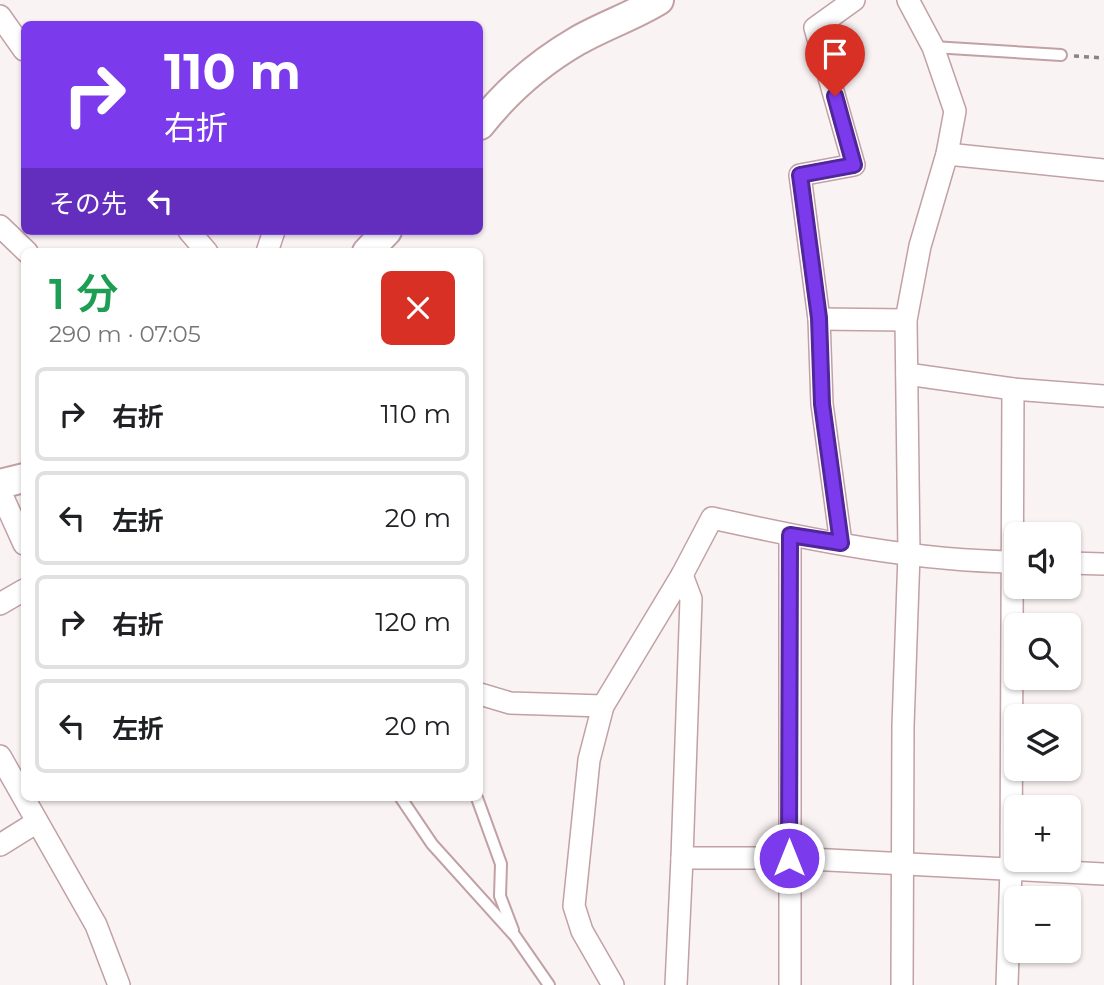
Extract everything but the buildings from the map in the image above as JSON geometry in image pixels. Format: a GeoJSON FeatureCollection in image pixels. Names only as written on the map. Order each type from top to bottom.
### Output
{"type":"FeatureCollection","features":[{"type":"Feature","properties":{"kind":"street"},"geometry":{"type":"LineString","coordinates":[[483,122],[514,86],[544,62],[578,41],[659,0]]}},
{"type":"Feature","properties":{"kind":"street"},"geometry":{"type":"LineString","coordinates":[[841,543],[822,404],[819,318],[800,175],[854,165],[815,28],[854,0]]}},
{"type":"Feature","properties":{"kind":"street"},"geometry":{"type":"LineString","coordinates":[[902,985],[903,726],[909,554],[906,320],[920,246],[947,154],[954,111],[933,47],[908,0]]}},
{"type":"Feature","properties":{"kind":"street"},"geometry":{"type":"LineString","coordinates":[[0,16],[21,46]]}},
{"type":"Feature","properties":{"kind":"street"},"geometry":{"type":"LineString","coordinates":[[947,154],[1104,170]]}},
{"type":"Feature","properties":{"kind":"street"},"geometry":{"type":"LineString","coordinates":[[0,226],[23,248]]}},
{"type":"Feature","properties":{"kind":"street"},"geometry":{"type":"LineString","coordinates":[[371,248],[383,235]]}},
{"type":"Feature","properties":{"kind":"street"},"geometry":{"type":"LineString","coordinates":[[819,318],[906,320]]}},
{"type":"Feature","properties":{"kind":"street"},"geometry":{"type":"LineString","coordinates":[[907,374],[1013,389],[1104,396]]}},
{"type":"Feature","properties":{"kind":"street"},"geometry":{"type":"LineString","coordinates":[[1013,389],[1014,522]]}},
{"type":"Feature","properties":{"kind":"street"},"geometry":{"type":"LineString","coordinates":[[0,484],[21,479]]}},
{"type":"Feature","properties":{"kind":"street"},"geometry":{"type":"LineString","coordinates":[[0,491],[21,537]]}},
{"type":"Feature","properties":{"kind":"street"},"geometry":{"type":"LineString","coordinates":[[613,985],[582,931],[575,906],[589,760],[603,706],[682,575],[712,518],[790,535],[909,554],[1004,561]]}},
{"type":"Feature","properties":{"kind":"street"},"geometry":{"type":"LineString","coordinates":[[790,535],[790,985]]}},
{"type":"Feature","properties":{"kind":"street"},"geometry":{"type":"LineString","coordinates":[[1081,563],[1104,564]]}},
{"type":"Feature","properties":{"kind":"street"},"geometry":{"type":"LineString","coordinates":[[676,985],[691,599],[682,575]]}},
{"type":"Feature","properties":{"kind":"street"},"geometry":{"type":"LineString","coordinates":[[0,604],[21,592]]}},
{"type":"Feature","properties":{"kind":"street"},"geometry":{"type":"LineString","coordinates":[[1012,795],[1014,599]]}},
{"type":"Feature","properties":{"kind":"street"},"geometry":{"type":"LineString","coordinates":[[483,697],[510,703],[603,706]]}},
{"type":"Feature","properties":{"kind":"street"},"geometry":{"type":"LineString","coordinates":[[0,756],[21,793]]}},
{"type":"Feature","properties":{"kind":"street"},"geometry":{"type":"LineString","coordinates":[[25,801],[96,925],[119,985]]}},
{"type":"Feature","properties":{"kind":"street"},"geometry":{"type":"LineString","coordinates":[[0,845],[37,822]]}},
{"type":"Feature","properties":{"kind":"street"},"geometry":{"type":"LineString","coordinates":[[682,858],[789,858],[1004,870]]}},
{"type":"Feature","properties":{"kind":"street"},"geometry":{"type":"LineString","coordinates":[[1007,985],[1011,872]]}},
{"type":"Feature","properties":{"kind":"street"},"geometry":{"type":"LineString","coordinates":[[1058,872],[1104,874]]}},
{"type":"Feature","properties":{"kind":"lane"},"geometry":{"type":"LineString","coordinates":[[933,47],[1061,55]]}},
{"type":"Feature","properties":{"kind":"lane"},"geometry":{"type":"LineString","coordinates":[[403,801],[432,844],[516,936],[549,985]]}},
{"type":"Feature","properties":{"kind":"lane"},"geometry":{"type":"LineString","coordinates":[[478,801],[501,864],[500,897],[516,936]]}},
{"type":"Feature","properties":{"kind":"path"},"geometry":{"type":"LineString","coordinates":[[1061,55],[1104,58]]}},
{"type":"Feature","properties":{"kind":"route"},"geometry":{"type":"LineString","coordinates":[[789,858],[790,535],[841,543],[822,404],[819,318],[800,175],[854,165],[835,96]]}}]}
